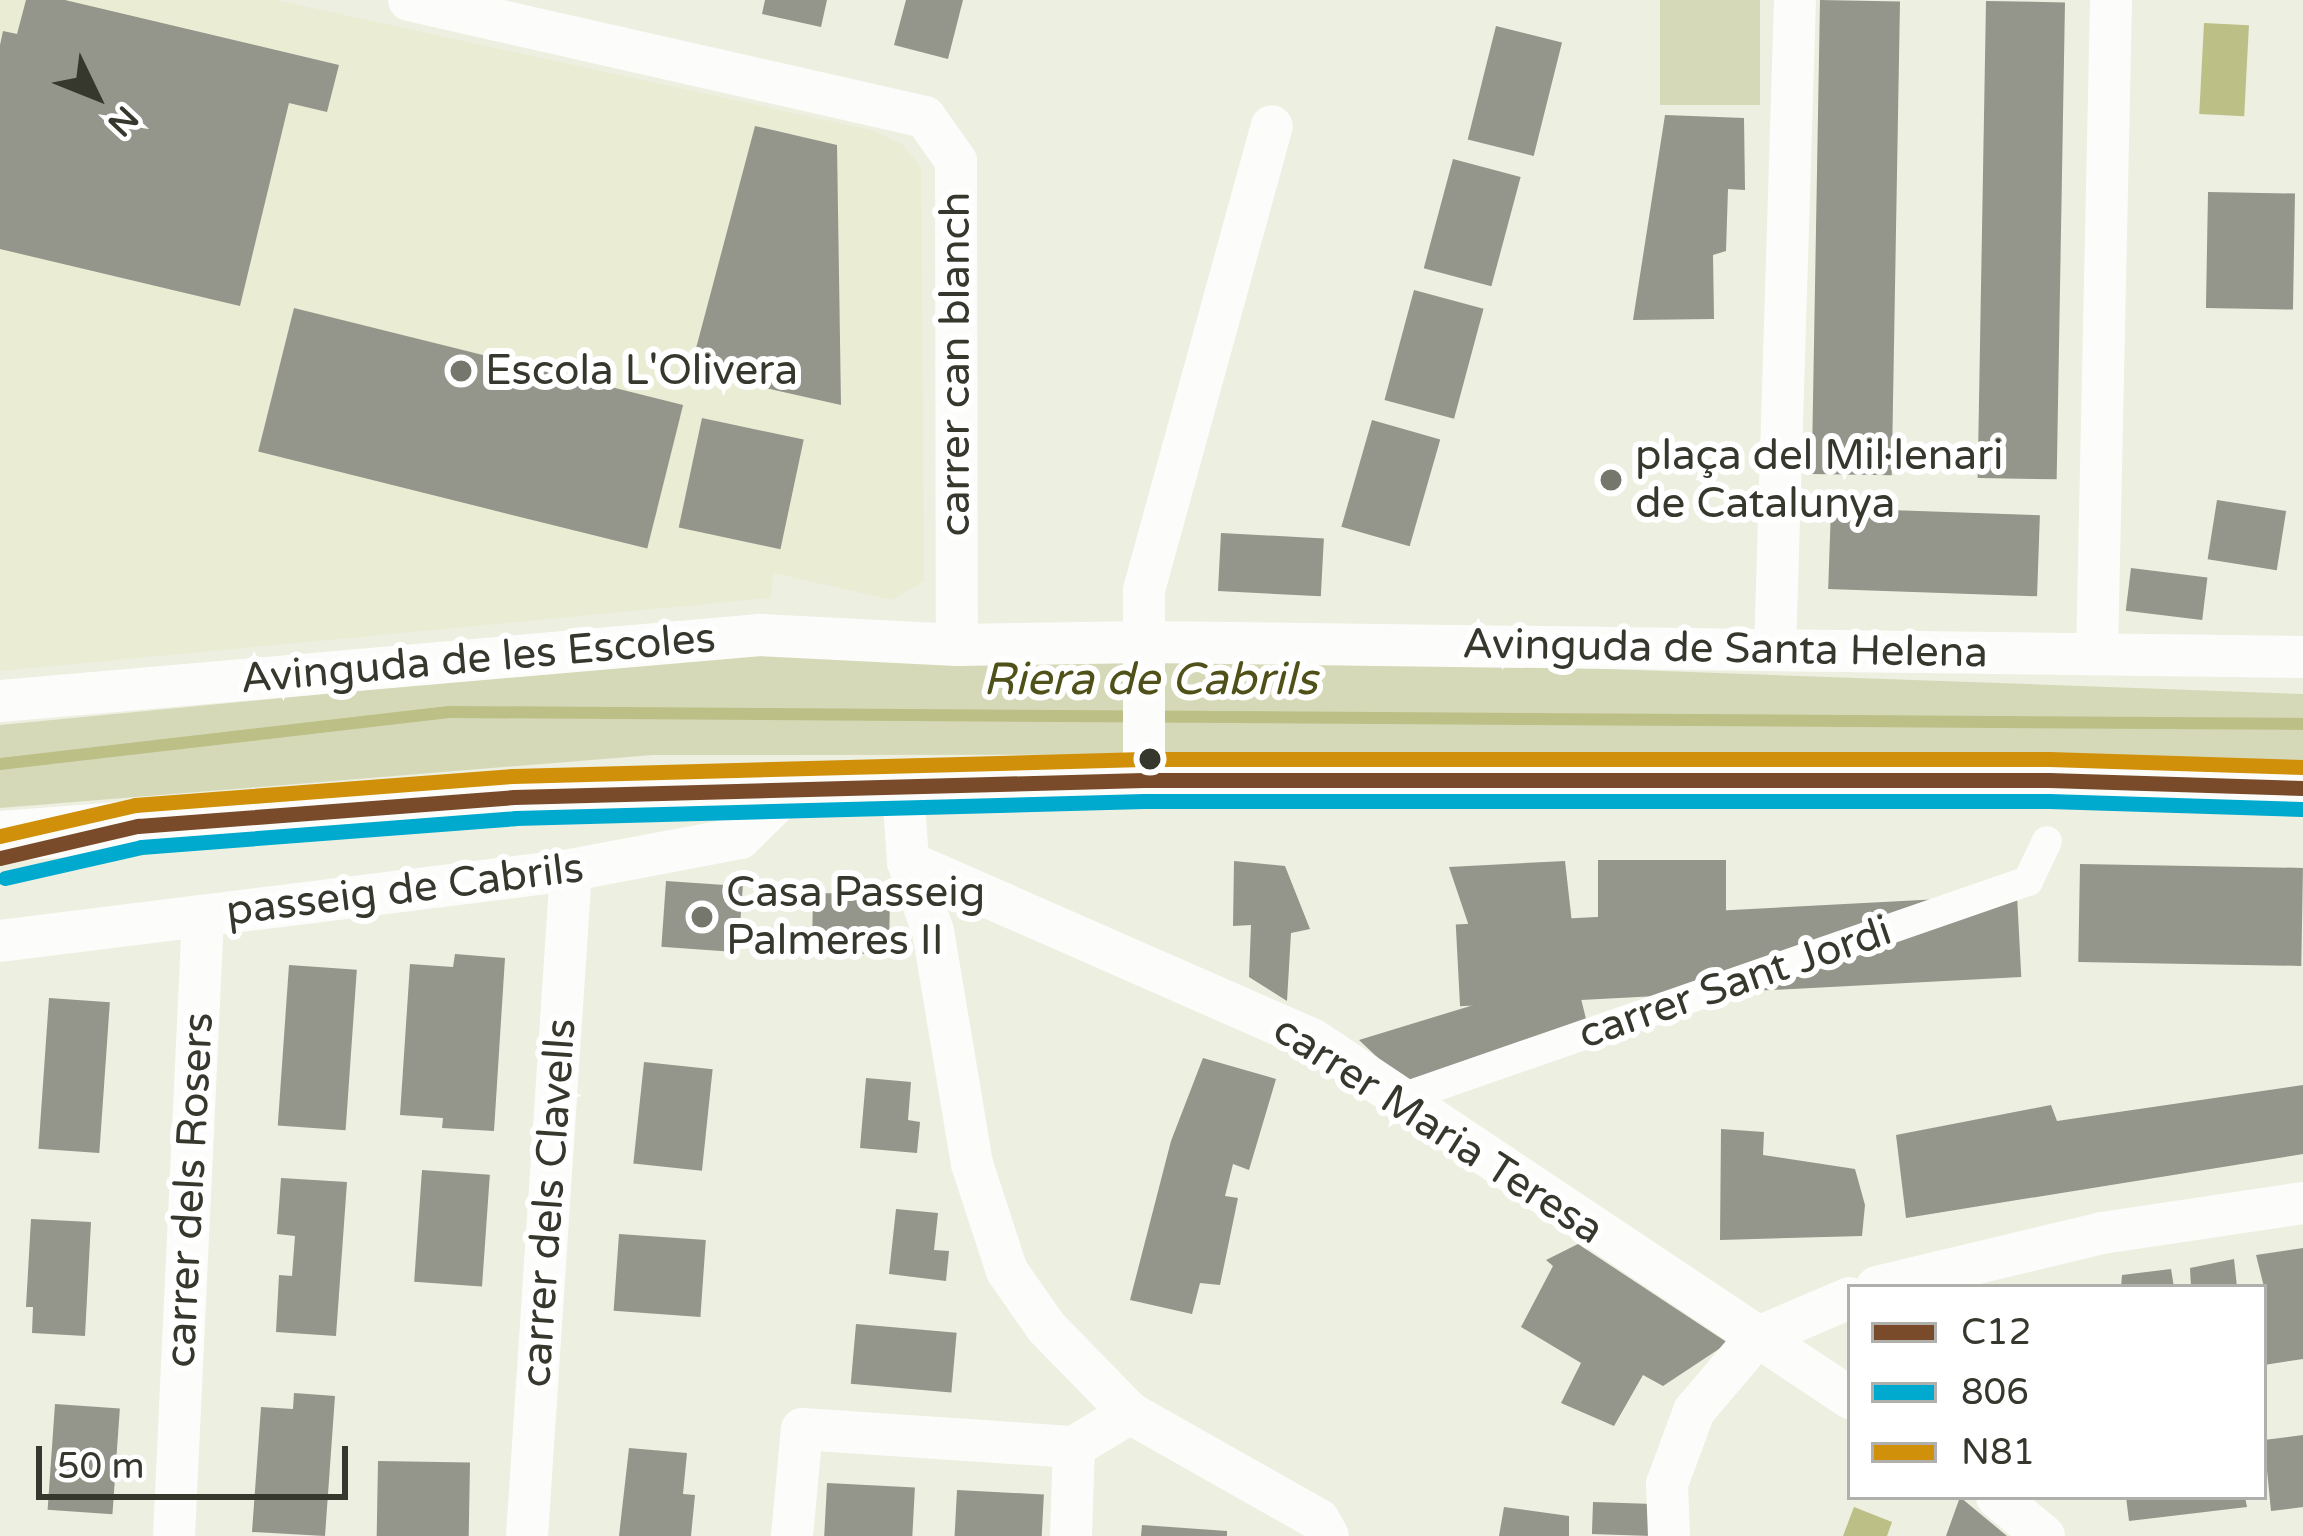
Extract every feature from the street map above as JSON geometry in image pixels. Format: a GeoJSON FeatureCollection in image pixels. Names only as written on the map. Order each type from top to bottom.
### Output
{"type":"FeatureCollection","features":[{"type":"Feature","properties":{"kind":"street","name":"carrer can blanch"},"geometry":{"type":"LineString","coordinates":[[409,0],[926,117],[956,161],[957,645]]}},
{"type":"Feature","properties":{"kind":"street"},"geometry":{"type":"LineString","coordinates":[[1775,650],[1795,0]]}},
{"type":"Feature","properties":{"kind":"street"},"geometry":{"type":"LineString","coordinates":[[2097,654],[2111,0]]}},
{"type":"Feature","properties":{"kind":"street"},"geometry":{"type":"LineString","coordinates":[[1144,768],[1144,590],[1272,126]]}},
{"type":"Feature","properties":{"kind":"street","name":"Avinguda de les Escoles"},"geometry":{"type":"LineString","coordinates":[[0,701],[760,635],[1147,654]]}},
{"type":"Feature","properties":{"kind":"street","name":"Avinguda de Santa Helena"},"geometry":{"type":"LineString","coordinates":[[1147,654],[1775,650],[2303,657]]}},
{"type":"Feature","properties":{"kind":"street"},"geometry":{"type":"LineString","coordinates":[[0,836],[514,797],[903,787],[1144,768],[2049,780],[2303,788]]}},
{"type":"Feature","properties":{"kind":"street"},"geometry":{"type":"LineString","coordinates":[[903,787],[908,862],[933,931],[972,1164],[1007,1271],[1046,1327],[1130,1413],[1319,1520],[1328,1536]]}},
{"type":"Feature","properties":{"kind":"street","name":"passeig de Cabrils"},"geometry":{"type":"LineString","coordinates":[[0,941],[571,870],[740,838],[789,790]]}},
{"type":"Feature","properties":{"kind":"street"},"geometry":{"type":"LineString","coordinates":[[0,858],[138,826]]}},
{"type":"Feature","properties":{"kind":"street","name":"carrer Sant Jordi"},"geometry":{"type":"LineString","coordinates":[[1399,1099],[2028,881],[2047,841]]}},
{"type":"Feature","properties":{"kind":"street","name":"carrer Maria Teresa"},"geometry":{"type":"LineString","coordinates":[[908,862],[1312,1039],[1756,1338]]}},
{"type":"Feature","properties":{"kind":"street","name":"carrer dels Clavells"},"geometry":{"type":"LineString","coordinates":[[527,1536],[571,870]]}},
{"type":"Feature","properties":{"kind":"street","name":"carrer dels Rosers"},"geometry":{"type":"LineString","coordinates":[[175,1536],[203,916]]}},
{"type":"Feature","properties":{"kind":"street"},"geometry":{"type":"LineString","coordinates":[[1889,1284],[2102,1233],[2303,1202]]}},
{"type":"Feature","properties":{"kind":"street"},"geometry":{"type":"LineString","coordinates":[[1669,1536],[1667,1484],[1694,1411],[1756,1338],[1847,1299]]}},
{"type":"Feature","properties":{"kind":"street"},"geometry":{"type":"LineString","coordinates":[[1756,1338],[1847,1396]]}},
{"type":"Feature","properties":{"kind":"street"},"geometry":{"type":"LineString","coordinates":[[792,1536],[802,1429],[1074,1447],[1130,1413]]}},
{"type":"Feature","properties":{"kind":"street"},"geometry":{"type":"LineString","coordinates":[[1070,1536],[1074,1447]]}},
{"type":"Feature","properties":{"kind":"street"},"geometry":{"type":"LineString","coordinates":[[2001,1500],[2044,1536]]}},
{"type":"Feature","properties":{"kind":"shaded area","name":"Escola L'Olivera"},"geometry":{"type":"Polygon","coordinates":[[[0,0],[276,0],[871,130],[902,144],[921,168],[924,581],[892,600],[774,573],[770,598],[0,671],[0,0]]]}},
{"type":"Feature","properties":{"kind":"shaded area"},"geometry":{"type":"Polygon","coordinates":[[[1660,0],[1760,0],[1760,105],[1660,105],[1660,0]]]}},
{"type":"Feature","properties":{"kind":"shaded area"},"geometry":{"type":"Polygon","coordinates":[[[2204,23],[2249,25],[2244,116],[2199,114],[2204,23]]]}},
{"type":"Feature","properties":{"kind":"shaded area"},"geometry":{"type":"Polygon","coordinates":[[[774,651],[1131,652],[2303,694],[2303,761],[1767,754],[653,755],[0,808],[0,725],[774,651]]]}},
{"type":"Feature","properties":{"kind":"shaded area"},"geometry":{"type":"Polygon","coordinates":[[[1854,1507],[1892,1522],[1887,1536],[1843,1536],[1854,1507]]]}},
{"type":"Feature","properties":{"kind":"building"},"geometry":{"type":"Polygon","coordinates":[[[26,0],[65,0],[339,65],[327,112],[289,103],[240,306],[0,249],[0,45],[3,31],[17,34],[26,0]]]}},
{"type":"Feature","properties":{"kind":"building"},"geometry":{"type":"Polygon","coordinates":[[[765,0],[827,0],[821,27],[762,14],[765,0]]]}},
{"type":"Feature","properties":{"kind":"building"},"geometry":{"type":"Polygon","coordinates":[[[906,0],[963,0],[948,59],[894,45],[906,0]]]}},
{"type":"Feature","properties":{"kind":"building"},"geometry":{"type":"Polygon","coordinates":[[[1820,0],[1900,1],[1892,475],[1812,474],[1820,0]]]}},
{"type":"Feature","properties":{"kind":"building"},"geometry":{"type":"Polygon","coordinates":[[[1986,1],[2065,2],[2057,479],[1978,478],[1986,1]]]}},
{"type":"Feature","properties":{"kind":"building"},"geometry":{"type":"Polygon","coordinates":[[[1496,26],[1562,42],[1534,156],[1468,140],[1496,26]]]}},
{"type":"Feature","properties":{"kind":"building"},"geometry":{"type":"Polygon","coordinates":[[[1665,115],[1744,118],[1745,190],[1728,189],[1726,251],[1713,255],[1714,319],[1633,320],[1665,115]]]}},
{"type":"Feature","properties":{"kind":"building"},"geometry":{"type":"Polygon","coordinates":[[[755,126],[837,145],[841,405],[690,371],[755,126]]]}},
{"type":"Feature","properties":{"kind":"building"},"geometry":{"type":"Polygon","coordinates":[[[1453,159],[1521,177],[1491,286],[1424,268],[1453,159]]]}},
{"type":"Feature","properties":{"kind":"building"},"geometry":{"type":"Polygon","coordinates":[[[2208,192],[2295,194],[2293,310],[2206,308],[2208,192]]]}},
{"type":"Feature","properties":{"kind":"building"},"geometry":{"type":"Polygon","coordinates":[[[1414,290],[1484,309],[1454,419],[1384,400],[1414,290]]]}},
{"type":"Feature","properties":{"kind":"building"},"geometry":{"type":"Polygon","coordinates":[[[294,308],[683,405],[647,549],[258,452],[294,308]]]}},
{"type":"Feature","properties":{"kind":"building"},"geometry":{"type":"Polygon","coordinates":[[[702,418],[804,440],[780,549],[679,528],[702,418]]]}},
{"type":"Feature","properties":{"kind":"building"},"geometry":{"type":"Polygon","coordinates":[[[1372,420],[1440,440],[1410,546],[1341,527],[1372,420]]]}},
{"type":"Feature","properties":{"kind":"building"},"geometry":{"type":"Polygon","coordinates":[[[2217,500],[2286,511],[2277,570],[2208,559],[2217,500]]]}},
{"type":"Feature","properties":{"kind":"building"},"geometry":{"type":"Polygon","coordinates":[[[1831,508],[2040,515],[2037,596],[1828,589],[1831,508]]]}},
{"type":"Feature","properties":{"kind":"building"},"geometry":{"type":"Polygon","coordinates":[[[1221,533],[1324,538],[1321,596],[1218,591],[1221,533]]]}},
{"type":"Feature","properties":{"kind":"building"},"geometry":{"type":"Polygon","coordinates":[[[2131,568],[2207,577],[2202,620],[2126,611],[2131,568]]]}},
{"type":"Feature","properties":{"kind":"building"},"geometry":{"type":"Polygon","coordinates":[[[1598,860],[1726,860],[1726,941],[1598,941],[1598,860]]]}},
{"type":"Feature","properties":{"kind":"building"},"geometry":{"type":"Polygon","coordinates":[[[1234,861],[1285,866],[1310,929],[1291,933],[1287,1001],[1249,977],[1251,925],[1233,926],[1234,861]]]}},
{"type":"Feature","properties":{"kind":"building"},"geometry":{"type":"Polygon","coordinates":[[[1565,861],[1574,941],[1474,941],[1449,867],[1565,861]]]}},
{"type":"Feature","properties":{"kind":"building"},"geometry":{"type":"Polygon","coordinates":[[[2080,864],[2303,868],[2301,966],[2078,962],[2080,864]]]}},
{"type":"Feature","properties":{"kind":"building","name":"Casa Passeig Palmeres II"},"geometry":{"type":"Polygon","coordinates":[[[666,881],[743,886],[738,952],[661,947],[666,881]]]}},
{"type":"Feature","properties":{"kind":"building"},"geometry":{"type":"Polygon","coordinates":[[[813,893],[890,894],[889,954],[812,953],[813,893]]]}},
{"type":"Feature","properties":{"kind":"building"},"geometry":{"type":"Polygon","coordinates":[[[2017,895],[2021,977],[1460,1006],[1456,924],[2017,895]]]}},
{"type":"Feature","properties":{"kind":"building"},"geometry":{"type":"Polygon","coordinates":[[[455,954],[505,958],[494,1131],[442,1128],[443,1118],[400,1115],[410,964],[453,967],[455,954]]]}},
{"type":"Feature","properties":{"kind":"building"},"geometry":{"type":"Polygon","coordinates":[[[289,965],[357,970],[346,1130],[278,1126],[289,965]]]}},
{"type":"Feature","properties":{"kind":"building"},"geometry":{"type":"Polygon","coordinates":[[[1575,974],[1587,1023],[1411,1089],[1359,1040],[1575,974]]]}},
{"type":"Feature","properties":{"kind":"building"},"geometry":{"type":"Polygon","coordinates":[[[49,998],[110,1002],[99,1153],[38,1149],[49,998]]]}},
{"type":"Feature","properties":{"kind":"building"},"geometry":{"type":"Polygon","coordinates":[[[1203,1058],[1276,1079],[1249,1170],[1233,1164],[1225,1196],[1238,1198],[1220,1285],[1200,1283],[1192,1314],[1130,1300],[1171,1141],[1203,1058]]]}},
{"type":"Feature","properties":{"kind":"building"},"geometry":{"type":"Polygon","coordinates":[[[644,1062],[713,1069],[702,1171],[633,1163],[644,1062]]]}},
{"type":"Feature","properties":{"kind":"building"},"geometry":{"type":"Polygon","coordinates":[[[866,1078],[911,1082],[908,1120],[920,1122],[917,1153],[860,1148],[866,1078]]]}},
{"type":"Feature","properties":{"kind":"building"},"geometry":{"type":"Polygon","coordinates":[[[2303,1085],[2303,1154],[1906,1218],[1896,1135],[2051,1105],[2057,1121],[2303,1085]]]}},
{"type":"Feature","properties":{"kind":"building"},"geometry":{"type":"Polygon","coordinates":[[[1721,1129],[1764,1132],[1763,1155],[1855,1169],[1865,1205],[1862,1236],[1720,1240],[1721,1129]]]}},
{"type":"Feature","properties":{"kind":"building"},"geometry":{"type":"Polygon","coordinates":[[[422,1170],[490,1175],[482,1286],[414,1282],[422,1170]]]}},
{"type":"Feature","properties":{"kind":"building"},"geometry":{"type":"Polygon","coordinates":[[[281,1178],[347,1182],[336,1336],[276,1332],[279,1275],[292,1276],[295,1236],[277,1234],[281,1178]]]}},
{"type":"Feature","properties":{"kind":"building"},"geometry":{"type":"Polygon","coordinates":[[[896,1209],[938,1213],[934,1250],[949,1251],[946,1281],[889,1274],[896,1209]]]}},
{"type":"Feature","properties":{"kind":"building"},"geometry":{"type":"Polygon","coordinates":[[[31,1219],[91,1222],[85,1336],[32,1333],[33,1307],[26,1307],[31,1219]]]}},
{"type":"Feature","properties":{"kind":"building"},"geometry":{"type":"Polygon","coordinates":[[[619,1234],[706,1240],[700,1317],[614,1311],[619,1234]]]}},
{"type":"Feature","properties":{"kind":"building"},"geometry":{"type":"Polygon","coordinates":[[[1578,1244],[1728,1343],[1663,1386],[1643,1375],[1614,1426],[1561,1403],[1581,1363],[1521,1327],[1553,1266],[1546,1260],[1578,1244]]]}},
{"type":"Feature","properties":{"kind":"building"},"geometry":{"type":"Polygon","coordinates":[[[2303,1248],[2303,1359],[2267,1365],[2267,1284],[2256,1255],[2303,1248]]]}},
{"type":"Feature","properties":{"kind":"building"},"geometry":{"type":"Polygon","coordinates":[[[2234,1259],[2237,1284],[2191,1284],[2190,1268],[2234,1259]]]}},
{"type":"Feature","properties":{"kind":"building"},"geometry":{"type":"Polygon","coordinates":[[[2171,1269],[2174,1284],[2121,1284],[2122,1275],[2171,1269]]]}},
{"type":"Feature","properties":{"kind":"building"},"geometry":{"type":"Polygon","coordinates":[[[856,1324],[957,1333],[951,1393],[851,1384],[856,1324]]]}},
{"type":"Feature","properties":{"kind":"building"},"geometry":{"type":"Polygon","coordinates":[[[294,1393],[335,1396],[325,1536],[252,1532],[261,1407],[293,1409],[294,1393]]]}},
{"type":"Feature","properties":{"kind":"building"},"geometry":{"type":"Polygon","coordinates":[[[55,1404],[120,1409],[112,1514],[48,1510],[55,1404]]]}},
{"type":"Feature","properties":{"kind":"building"},"geometry":{"type":"Polygon","coordinates":[[[2303,1435],[2303,1507],[2271,1511],[2267,1440],[2303,1435]]]}},
{"type":"Feature","properties":{"kind":"building"},"geometry":{"type":"Polygon","coordinates":[[[629,1448],[687,1453],[683,1494],[695,1495],[691,1536],[619,1536],[629,1448]]]}},
{"type":"Feature","properties":{"kind":"building"},"geometry":{"type":"Polygon","coordinates":[[[378,1461],[470,1463],[469,1536],[377,1536],[378,1461]]]}},
{"type":"Feature","properties":{"kind":"building"},"geometry":{"type":"Polygon","coordinates":[[[827,1483],[915,1488],[912,1536],[824,1536],[827,1483]]]}},
{"type":"Feature","properties":{"kind":"building"},"geometry":{"type":"Polygon","coordinates":[[[957,1490],[1044,1495],[1042,1536],[955,1536],[957,1490]]]}},
{"type":"Feature","properties":{"kind":"building"},"geometry":{"type":"Polygon","coordinates":[[[1959,1500],[1964,1500],[2007,1536],[1946,1536],[1959,1500]]]}},
{"type":"Feature","properties":{"kind":"building"},"geometry":{"type":"Polygon","coordinates":[[[2126,1500],[2246,1500],[2247,1507],[2129,1521],[2126,1500]]]}},
{"type":"Feature","properties":{"kind":"building"},"geometry":{"type":"Polygon","coordinates":[[[1593,1502],[1653,1504],[1652,1536],[1592,1534],[1593,1502]]]}},
{"type":"Feature","properties":{"kind":"building"},"geometry":{"type":"Polygon","coordinates":[[[1504,1507],[1569,1516],[1569,1536],[1499,1536],[1504,1507]]]}},
{"type":"Feature","properties":{"kind":"building"},"geometry":{"type":"Polygon","coordinates":[[[1142,1525],[1227,1531],[1227,1536],[1141,1536],[1142,1525]]]}},
{"type":"Feature","properties":{"kind":"waterway","name":"Riera de Cabrils"},"geometry":{"type":"LineString","coordinates":[[0,764],[451,712],[2303,724]]}},
{"type":"Feature","properties":{"kind":"transit line","name":"N81"},"geometry":{"type":"LineString","coordinates":[[0,836],[135,805],[513,776],[1144,759],[2049,759],[2303,767]]}},
{"type":"Feature","properties":{"kind":"transit line","name":"C12"},"geometry":{"type":"LineString","coordinates":[[0,858],[138,826],[514,797],[1144,780],[2049,780],[2303,788]]}},
{"type":"Feature","properties":{"kind":"transit line","name":"806"},"geometry":{"type":"LineString","coordinates":[[5,878],[141,847],[515,818],[1144,801],[2049,801],[2302,809]]}},
{"type":"Feature","properties":{"kind":"place","name":"Escola L'Olivera"},"geometry":{"type":"Point","coordinates":[461,371]}},
{"type":"Feature","properties":{"kind":"place","name":"plaça del Mil·lenari de Catalunya"},"geometry":{"type":"Point","coordinates":[1611,480]}},
{"type":"Feature","properties":{"kind":"place","name":"Casa Passeig Palmeres II"},"geometry":{"type":"Point","coordinates":[702,917]}}]}
